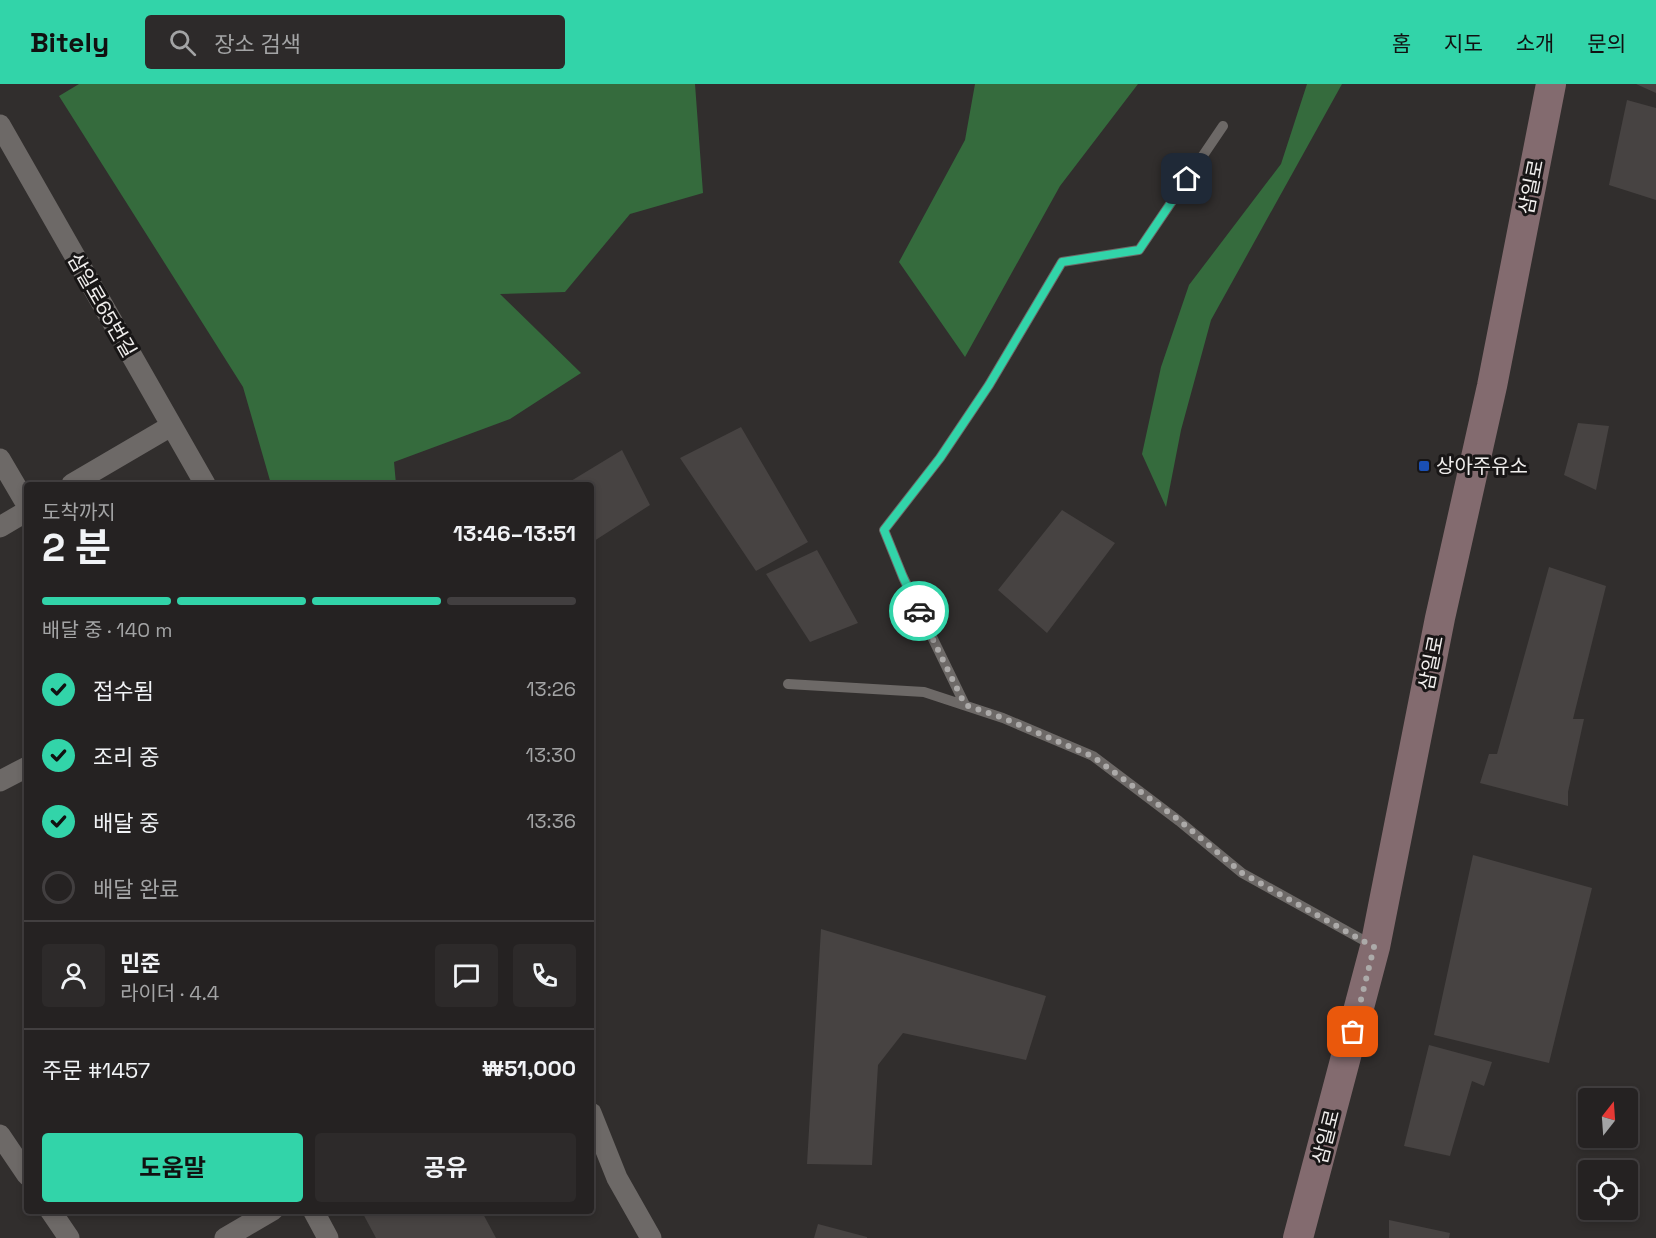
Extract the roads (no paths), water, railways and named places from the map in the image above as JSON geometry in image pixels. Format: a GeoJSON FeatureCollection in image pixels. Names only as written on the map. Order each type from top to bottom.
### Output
{"type":"FeatureCollection","features":[{"type":"Feature","properties":{"kind":"main road","name":"삼일로"},"geometry":{"type":"LineString","coordinates":[[1298,1238],[1374,947],[1440,618],[1492,386],[1551,84]]}},
{"type":"Feature","properties":{"kind":"street","name":"삼일로65번길"},"geometry":{"type":"LineString","coordinates":[[0,125],[204,482]]}},
{"type":"Feature","properties":{"kind":"street"},"geometry":{"type":"LineString","coordinates":[[75,482],[171,426]]}},
{"type":"Feature","properties":{"kind":"street"},"geometry":{"type":"LineString","coordinates":[[0,459],[24,501]]}},
{"type":"Feature","properties":{"kind":"street"},"geometry":{"type":"LineString","coordinates":[[0,527],[24,513]]}},
{"type":"Feature","properties":{"kind":"street"},"geometry":{"type":"LineString","coordinates":[[0,781],[24,768]]}},
{"type":"Feature","properties":{"kind":"street"},"geometry":{"type":"LineString","coordinates":[[594,1120],[617,1178],[651,1238]]}},
{"type":"Feature","properties":{"kind":"street"},"geometry":{"type":"LineString","coordinates":[[0,1135],[24,1171]]}},
{"type":"Feature","properties":{"kind":"street"},"geometry":{"type":"LineString","coordinates":[[53,1214],[69,1238]]}},
{"type":"Feature","properties":{"kind":"street"},"geometry":{"type":"LineString","coordinates":[[225,1238],[266,1214]]}},
{"type":"Feature","properties":{"kind":"street"},"geometry":{"type":"LineString","coordinates":[[315,1214],[328,1238]]}},
{"type":"Feature","properties":{"kind":"lane"},"geometry":{"type":"LineString","coordinates":[[965,705],[903,577],[884,530],[940,458],[989,385],[1062,262],[1139,250],[1223,126]]}},
{"type":"Feature","properties":{"kind":"lane"},"geometry":{"type":"LineString","coordinates":[[788,684],[924,692],[1003,718],[1092,756],[1179,820],[1242,873],[1374,947]]}},
{"type":"Feature","properties":{"kind":"place","name":"상아주유소"},"geometry":{"type":"Point","coordinates":[1424,466]}}]}
